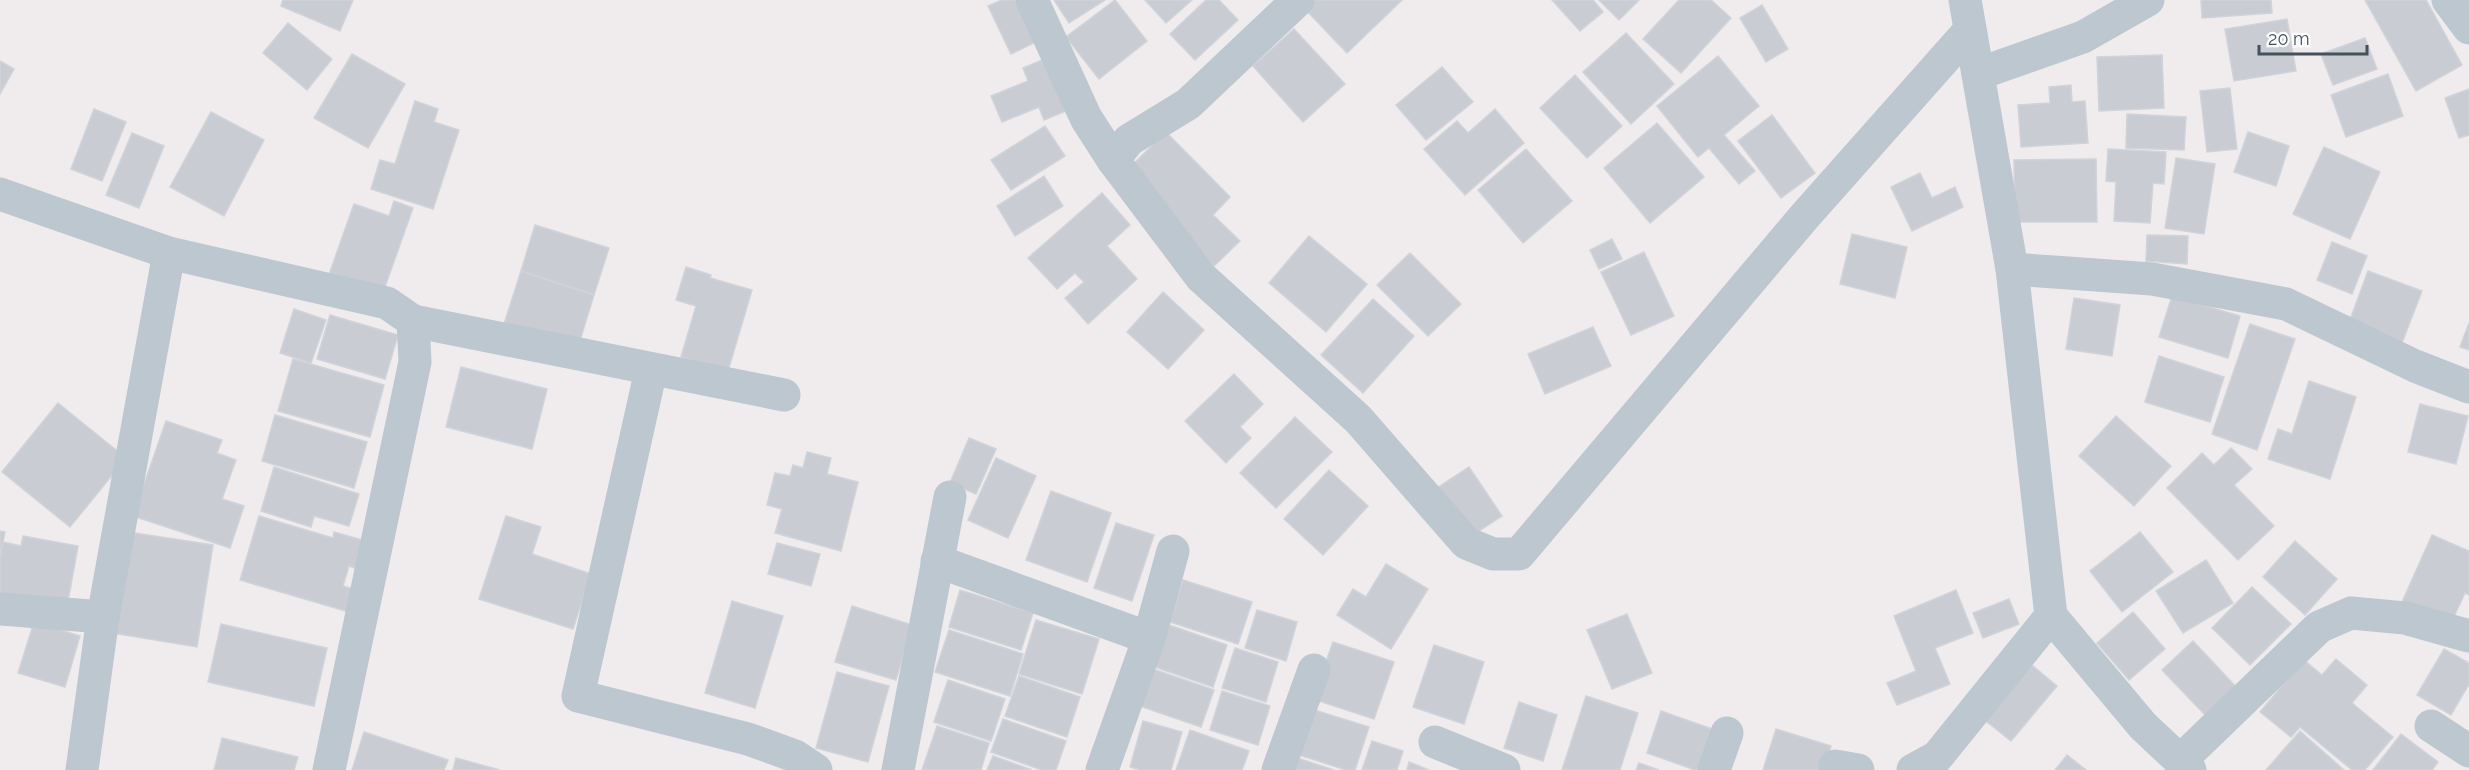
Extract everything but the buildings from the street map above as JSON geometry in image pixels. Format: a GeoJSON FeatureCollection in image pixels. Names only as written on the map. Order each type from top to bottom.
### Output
{"type":"FeatureCollection","features":[{"type":"Feature","properties":{"kind":"street"},"geometry":{"type":"LineString","coordinates":[[1032,0],[1086,118],[1113,160],[1201,277],[1358,419],[1466,543],[1493,554],[1519,554],[1796,226],[1968,15]]}},
{"type":"Feature","properties":{"kind":"street"},"geometry":{"type":"LineString","coordinates":[[1113,160],[1129,140],[1188,104],[1298,0]]}},
{"type":"Feature","properties":{"kind":"street"},"geometry":{"type":"LineString","coordinates":[[1978,74],[2083,37],[2148,0]]}},
{"type":"Feature","properties":{"kind":"street"},"geometry":{"type":"LineString","coordinates":[[2448,0],[2469,28]]}},
{"type":"Feature","properties":{"kind":"street"},"geometry":{"type":"LineString","coordinates":[[1968,15],[2012,269],[2051,616],[2143,726],[2185,765],[2319,627],[2351,613],[2404,618],[2469,636]]}},
{"type":"Feature","properties":{"kind":"street"},"geometry":{"type":"LineString","coordinates":[[0,194],[169,253],[387,303],[413,321],[784,395]]}},
{"type":"Feature","properties":{"kind":"street"},"geometry":{"type":"LineString","coordinates":[[82,770],[103,617],[169,253]]}},
{"type":"Feature","properties":{"kind":"street"},"geometry":{"type":"LineString","coordinates":[[2012,269],[2152,279],[2286,304],[2415,366],[2469,387]]}},
{"type":"Feature","properties":{"kind":"street"},"geometry":{"type":"LineString","coordinates":[[329,770],[415,362],[413,321]]}},
{"type":"Feature","properties":{"kind":"street"},"geometry":{"type":"LineString","coordinates":[[651,370],[578,696],[748,740],[795,756],[816,770]]}},
{"type":"Feature","properties":{"kind":"street"},"geometry":{"type":"LineString","coordinates":[[898,770],[950,497]]}},
{"type":"Feature","properties":{"kind":"street"},"geometry":{"type":"LineString","coordinates":[[1102,770],[1149,638],[1173,551]]}},
{"type":"Feature","properties":{"kind":"street"},"geometry":{"type":"LineString","coordinates":[[937,561],[1149,638]]}},
{"type":"Feature","properties":{"kind":"street"},"geometry":{"type":"LineString","coordinates":[[0,609],[103,617]]}},
{"type":"Feature","properties":{"kind":"street"},"geometry":{"type":"LineString","coordinates":[[1913,770],[1937,757],[2051,616]]}},
{"type":"Feature","properties":{"kind":"street"},"geometry":{"type":"LineString","coordinates":[[1278,770],[1314,670]]}},
{"type":"Feature","properties":{"kind":"street"},"geometry":{"type":"LineString","coordinates":[[2431,726],[2469,751]]}},
{"type":"Feature","properties":{"kind":"street"},"geometry":{"type":"LineString","coordinates":[[1714,770],[1728,733]]}},
{"type":"Feature","properties":{"kind":"street"},"geometry":{"type":"LineString","coordinates":[[1435,742],[1504,770]]}}]}
